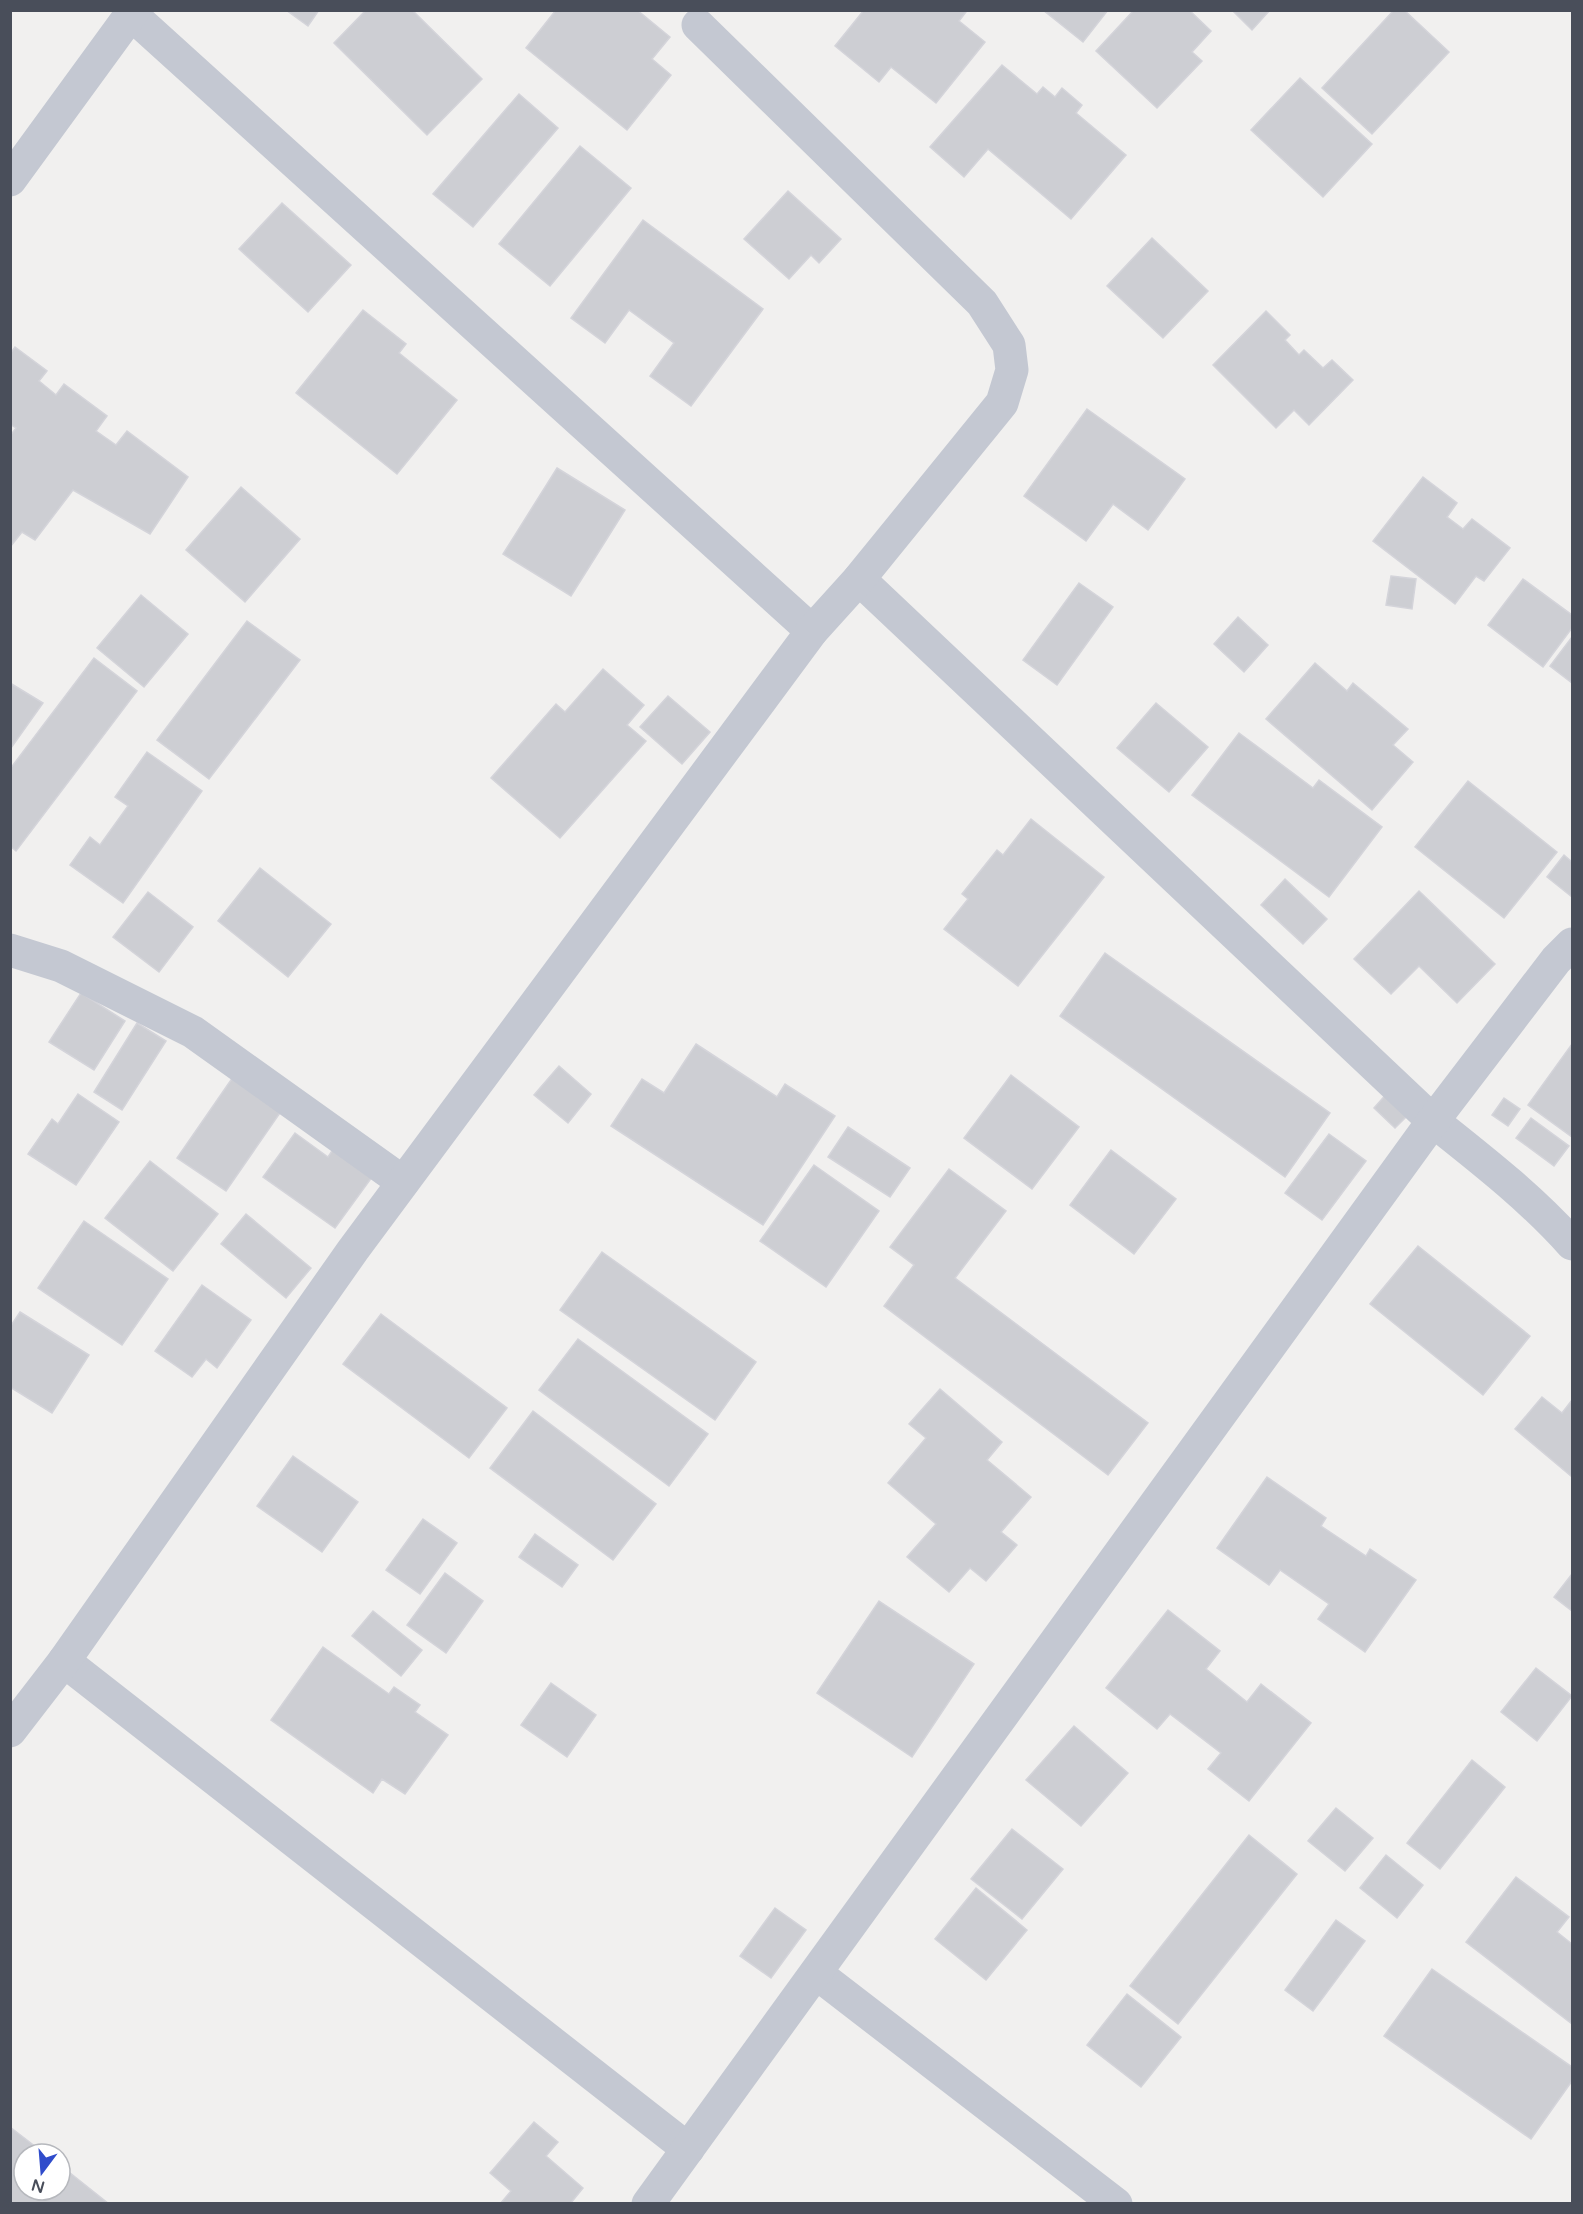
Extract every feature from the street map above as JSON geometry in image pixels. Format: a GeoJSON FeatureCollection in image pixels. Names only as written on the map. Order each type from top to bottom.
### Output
{"type":"FeatureCollection","features":[{"type":"Feature","properties":{"kind":"street"},"geometry":{"type":"LineString","coordinates":[[10,180],[133,13],[812,631]]}},
{"type":"Feature","properties":{"kind":"street"},"geometry":{"type":"LineString","coordinates":[[10,1731],[64,1661],[403,1182],[812,631],[859,579],[1002,404],[1012,370],[1009,345],[982,303],[698,25]]}},
{"type":"Feature","properties":{"kind":"street"},"geometry":{"type":"LineString","coordinates":[[859,579],[1433,1121],[1491,1167],[1552,1221],[1572,1244]]}},
{"type":"Feature","properties":{"kind":"street"},"geometry":{"type":"LineString","coordinates":[[648,2204],[1433,1121],[1556,960],[1572,944]]}},
{"type":"Feature","properties":{"kind":"street"},"geometry":{"type":"LineString","coordinates":[[10,950],[61,966],[193,1032],[403,1182]]}},
{"type":"Feature","properties":{"kind":"street"},"geometry":{"type":"LineString","coordinates":[[64,1661],[688,2149]]}},
{"type":"Feature","properties":{"kind":"street"},"geometry":{"type":"LineString","coordinates":[[816,1973],[1116,2204]]}},
{"type":"Feature","properties":{"kind":"building"},"geometry":{"type":"Polygon","coordinates":[[[286,10],[319,10],[308,26],[286,10]]]}},
{"type":"Feature","properties":{"kind":"building"},"geometry":{"type":"Polygon","coordinates":[[[366,10],[412,10],[482,79],[427,135],[334,43],[366,10]]]}},
{"type":"Feature","properties":{"kind":"building"},"geometry":{"type":"Polygon","coordinates":[[[556,10],[637,10],[670,37],[652,59],[671,75],[627,130],[526,48],[556,10]]]}},
{"type":"Feature","properties":{"kind":"building"},"geometry":{"type":"Polygon","coordinates":[[[864,10],[963,10],[966,12],[959,21],[985,42],[936,103],[891,67],[879,82],[835,46],[864,10]]]}},
{"type":"Feature","properties":{"kind":"building"},"geometry":{"type":"Polygon","coordinates":[[[1043,10],[1108,10],[1083,42],[1043,10]]]}},
{"type":"Feature","properties":{"kind":"building"},"geometry":{"type":"Polygon","coordinates":[[[1134,10],[1189,10],[1211,31],[1192,52],[1202,61],[1157,108],[1096,51],[1134,10]]]}},
{"type":"Feature","properties":{"kind":"building"},"geometry":{"type":"Polygon","coordinates":[[[1232,10],[1270,10],[1252,30],[1232,10]]]}},
{"type":"Feature","properties":{"kind":"building"},"geometry":{"type":"Polygon","coordinates":[[[1394,10],[1404,10],[1449,52],[1372,134],[1322,88],[1394,10]]]}},
{"type":"Feature","properties":{"kind":"building"},"geometry":{"type":"Polygon","coordinates":[[[1002,65],[1037,94],[1043,87],[1055,97],[1062,88],[1082,105],[1076,113],[1126,155],[1071,219],[988,149],[964,177],[930,147],[1002,65]]]}},
{"type":"Feature","properties":{"kind":"building"},"geometry":{"type":"Polygon","coordinates":[[[1300,78],[1372,144],[1323,197],[1251,130],[1300,78]]]}},
{"type":"Feature","properties":{"kind":"building"},"geometry":{"type":"Polygon","coordinates":[[[519,94],[558,128],[473,227],[433,194],[519,94]]]}},
{"type":"Feature","properties":{"kind":"building"},"geometry":{"type":"Polygon","coordinates":[[[580,146],[631,188],[550,286],[499,244],[580,146]]]}},
{"type":"Feature","properties":{"kind":"building"},"geometry":{"type":"Polygon","coordinates":[[[788,191],[841,239],[819,263],[811,255],[789,279],[744,239],[788,191]]]}},
{"type":"Feature","properties":{"kind":"building"},"geometry":{"type":"Polygon","coordinates":[[[282,203],[351,265],[308,312],[239,249],[282,203]]]}},
{"type":"Feature","properties":{"kind":"building"},"geometry":{"type":"Polygon","coordinates":[[[643,220],[763,309],[691,406],[650,376],[674,343],[629,310],[605,343],[571,318],[643,220]]]}},
{"type":"Feature","properties":{"kind":"building"},"geometry":{"type":"Polygon","coordinates":[[[1152,238],[1208,291],[1163,338],[1107,286],[1152,238]]]}},
{"type":"Feature","properties":{"kind":"building"},"geometry":{"type":"Polygon","coordinates":[[[363,310],[406,344],[399,353],[457,400],[397,474],[296,393],[363,310]]]}},
{"type":"Feature","properties":{"kind":"building"},"geometry":{"type":"Polygon","coordinates":[[[1266,311],[1290,335],[1285,340],[1299,355],[1304,350],[1323,368],[1332,360],[1353,380],[1309,425],[1294,410],[1276,428],[1213,365],[1266,311]]]}},
{"type":"Feature","properties":{"kind":"building"},"geometry":{"type":"Polygon","coordinates":[[[15,347],[47,371],[39,381],[56,395],[64,384],[107,416],[96,431],[116,445],[127,431],[188,477],[150,534],[73,490],[35,540],[22,532],[10,547],[10,436],[16,428],[10,424],[10,354],[15,347]]]}},
{"type":"Feature","properties":{"kind":"building"},"geometry":{"type":"Polygon","coordinates":[[[1087,409],[1185,479],[1148,530],[1113,504],[1086,541],[1024,496],[1087,409]]]}},
{"type":"Feature","properties":{"kind":"building"},"geometry":{"type":"Polygon","coordinates":[[[557,468],[625,510],[571,596],[503,554],[557,468]]]}},
{"type":"Feature","properties":{"kind":"building"},"geometry":{"type":"Polygon","coordinates":[[[1423,477],[1457,503],[1447,517],[1463,529],[1472,519],[1510,548],[1484,581],[1476,576],[1455,604],[1373,541],[1423,477]]]}},
{"type":"Feature","properties":{"kind":"building"},"geometry":{"type":"Polygon","coordinates":[[[241,487],[300,539],[245,602],[186,550],[241,487]]]}},
{"type":"Feature","properties":{"kind":"building"},"geometry":{"type":"Polygon","coordinates":[[[1391,576],[1416,579],[1412,609],[1386,605],[1391,576]]]}},
{"type":"Feature","properties":{"kind":"building"},"geometry":{"type":"Polygon","coordinates":[[[1523,579],[1572,615],[1572,628],[1543,667],[1488,625],[1523,579]]]}},
{"type":"Feature","properties":{"kind":"building"},"geometry":{"type":"Polygon","coordinates":[[[1079,583],[1113,607],[1057,685],[1023,660],[1079,583]]]}},
{"type":"Feature","properties":{"kind":"building"},"geometry":{"type":"Polygon","coordinates":[[[141,595],[188,634],[144,687],[97,648],[141,595]]]}},
{"type":"Feature","properties":{"kind":"building"},"geometry":{"type":"Polygon","coordinates":[[[1238,617],[1268,645],[1244,672],[1214,644],[1238,617]]]}},
{"type":"Feature","properties":{"kind":"building"},"geometry":{"type":"Polygon","coordinates":[[[247,621],[300,660],[209,779],[157,740],[247,621]]]}},
{"type":"Feature","properties":{"kind":"building"},"geometry":{"type":"Polygon","coordinates":[[[1572,637],[1572,683],[1550,666],[1572,637]]]}},
{"type":"Feature","properties":{"kind":"building"},"geometry":{"type":"Polygon","coordinates":[[[94,658],[137,691],[16,851],[10,846],[10,769],[94,658]]]}},
{"type":"Feature","properties":{"kind":"building"},"geometry":{"type":"Polygon","coordinates":[[[1315,663],[1347,691],[1353,683],[1408,729],[1393,745],[1413,762],[1372,810],[1266,719],[1315,663]]]}},
{"type":"Feature","properties":{"kind":"building"},"geometry":{"type":"Polygon","coordinates":[[[603,669],[644,705],[627,725],[646,741],[560,838],[491,778],[556,704],[565,712],[603,669]]]}},
{"type":"Feature","properties":{"kind":"building"},"geometry":{"type":"Polygon","coordinates":[[[10,683],[43,703],[11,748],[10,748],[10,683]]]}},
{"type":"Feature","properties":{"kind":"building"},"geometry":{"type":"Polygon","coordinates":[[[668,696],[710,732],[682,764],[640,727],[668,696]]]}},
{"type":"Feature","properties":{"kind":"building"},"geometry":{"type":"Polygon","coordinates":[[[1156,703],[1208,747],[1169,792],[1117,748],[1156,703]]]}},
{"type":"Feature","properties":{"kind":"building"},"geometry":{"type":"Polygon","coordinates":[[[1239,733],[1313,788],[1319,780],[1382,827],[1329,897],[1192,795],[1239,733]]]}},
{"type":"Feature","properties":{"kind":"building"},"geometry":{"type":"Polygon","coordinates":[[[147,752],[202,791],[123,903],[70,865],[90,837],[100,845],[128,806],[115,797],[147,752]]]}},
{"type":"Feature","properties":{"kind":"building"},"geometry":{"type":"Polygon","coordinates":[[[1468,781],[1557,852],[1504,918],[1415,847],[1468,781]]]}},
{"type":"Feature","properties":{"kind":"building"},"geometry":{"type":"Polygon","coordinates":[[[1031,819],[1104,877],[1018,986],[944,929],[968,899],[962,894],[997,850],[1003,855],[1031,819]]]}},
{"type":"Feature","properties":{"kind":"building"},"geometry":{"type":"Polygon","coordinates":[[[1564,855],[1572,862],[1572,897],[1547,877],[1564,855]]]}},
{"type":"Feature","properties":{"kind":"building"},"geometry":{"type":"Polygon","coordinates":[[[260,868],[331,924],[288,977],[218,921],[260,868]]]}},
{"type":"Feature","properties":{"kind":"building"},"geometry":{"type":"Polygon","coordinates":[[[1285,879],[1327,919],[1303,944],[1261,905],[1285,879]]]}},
{"type":"Feature","properties":{"kind":"building"},"geometry":{"type":"Polygon","coordinates":[[[1419,891],[1495,964],[1457,1003],[1419,966],[1391,994],[1354,959],[1419,891]]]}},
{"type":"Feature","properties":{"kind":"building"},"geometry":{"type":"Polygon","coordinates":[[[148,892],[193,927],[159,972],[113,937],[148,892]]]}},
{"type":"Feature","properties":{"kind":"building"},"geometry":{"type":"Polygon","coordinates":[[[1105,953],[1330,1113],[1285,1177],[1060,1016],[1105,953]]]}},
{"type":"Feature","properties":{"kind":"building"},"geometry":{"type":"Polygon","coordinates":[[[81,993],[125,1021],[94,1070],[49,1042],[81,993]]]}},
{"type":"Feature","properties":{"kind":"building"},"geometry":{"type":"Polygon","coordinates":[[[137,1023],[166,1041],[122,1110],[94,1092],[137,1023]]]}},
{"type":"Feature","properties":{"kind":"building"},"geometry":{"type":"Polygon","coordinates":[[[696,1044],[777,1097],[785,1084],[835,1116],[763,1225],[611,1126],[642,1079],[664,1093],[696,1044]]]}},
{"type":"Feature","properties":{"kind":"building"},"geometry":{"type":"Polygon","coordinates":[[[1572,1044],[1572,1137],[1528,1105],[1572,1044]]]}},
{"type":"Feature","properties":{"kind":"building"},"geometry":{"type":"Polygon","coordinates":[[[559,1066],[591,1094],[568,1123],[534,1095],[559,1066]]]}},
{"type":"Feature","properties":{"kind":"building"},"geometry":{"type":"Polygon","coordinates":[[[1011,1075],[1079,1127],[1032,1189],[964,1138],[1011,1075]]]}},
{"type":"Feature","properties":{"kind":"building"},"geometry":{"type":"Polygon","coordinates":[[[233,1077],[282,1110],[226,1191],[177,1158],[233,1077]]]}},
{"type":"Feature","properties":{"kind":"building"},"geometry":{"type":"Polygon","coordinates":[[[1389,1091],[1411,1112],[1395,1128],[1374,1108],[1389,1091]]]}},
{"type":"Feature","properties":{"kind":"building"},"geometry":{"type":"Polygon","coordinates":[[[78,1094],[119,1122],[76,1185],[28,1154],[52,1119],[58,1124],[78,1094]]]}},
{"type":"Feature","properties":{"kind":"building"},"geometry":{"type":"Polygon","coordinates":[[[1504,1098],[1520,1109],[1508,1126],[1492,1115],[1504,1098]]]}},
{"type":"Feature","properties":{"kind":"building"},"geometry":{"type":"Polygon","coordinates":[[[1531,1118],[1569,1146],[1554,1166],[1516,1138],[1531,1118]]]}},
{"type":"Feature","properties":{"kind":"building"},"geometry":{"type":"Polygon","coordinates":[[[848,1127],[910,1168],[890,1197],[828,1157],[848,1127]]]}},
{"type":"Feature","properties":{"kind":"building"},"geometry":{"type":"Polygon","coordinates":[[[295,1133],[328,1157],[336,1145],[375,1173],[335,1228],[263,1177],[295,1133]]]}},
{"type":"Feature","properties":{"kind":"building"},"geometry":{"type":"Polygon","coordinates":[[[1329,1134],[1366,1161],[1322,1220],[1285,1193],[1329,1134]]]}},
{"type":"Feature","properties":{"kind":"building"},"geometry":{"type":"Polygon","coordinates":[[[1111,1150],[1176,1199],[1134,1254],[1070,1205],[1111,1150]]]}},
{"type":"Feature","properties":{"kind":"building"},"geometry":{"type":"Polygon","coordinates":[[[150,1161],[218,1214],[173,1271],[105,1218],[150,1161]]]}},
{"type":"Feature","properties":{"kind":"building"},"geometry":{"type":"Polygon","coordinates":[[[814,1165],[879,1211],[826,1287],[760,1241],[814,1165]]]}},
{"type":"Feature","properties":{"kind":"building"},"geometry":{"type":"Polygon","coordinates":[[[949,1169],[1006,1211],[955,1278],[1148,1423],[1108,1475],[884,1306],[914,1265],[890,1247],[949,1169]]]}},
{"type":"Feature","properties":{"kind":"building"},"geometry":{"type":"Polygon","coordinates":[[[246,1214],[311,1268],[286,1298],[221,1244],[246,1214]]]}},
{"type":"Feature","properties":{"kind":"building"},"geometry":{"type":"Polygon","coordinates":[[[84,1221],[168,1279],[122,1345],[38,1288],[84,1221]]]}},
{"type":"Feature","properties":{"kind":"building"},"geometry":{"type":"Polygon","coordinates":[[[1418,1246],[1530,1336],[1483,1395],[1370,1304],[1418,1246]]]}},
{"type":"Feature","properties":{"kind":"building"},"geometry":{"type":"Polygon","coordinates":[[[602,1252],[756,1362],[715,1420],[560,1310],[602,1252]]]}},
{"type":"Feature","properties":{"kind":"building"},"geometry":{"type":"Polygon","coordinates":[[[202,1285],[251,1320],[217,1368],[206,1359],[192,1377],[155,1351],[202,1285]]]}},
{"type":"Feature","properties":{"kind":"building"},"geometry":{"type":"Polygon","coordinates":[[[20,1312],[89,1355],[52,1413],[10,1387],[10,1327],[20,1312]]]}},
{"type":"Feature","properties":{"kind":"building"},"geometry":{"type":"Polygon","coordinates":[[[381,1314],[507,1408],[469,1458],[343,1364],[381,1314]]]}},
{"type":"Feature","properties":{"kind":"building"},"geometry":{"type":"Polygon","coordinates":[[[578,1339],[708,1434],[669,1486],[539,1390],[578,1339]]]}},
{"type":"Feature","properties":{"kind":"building"},"geometry":{"type":"Polygon","coordinates":[[[940,1389],[1002,1442],[987,1460],[1031,1497],[1001,1532],[1017,1545],[986,1581],[970,1568],[949,1592],[907,1557],[936,1524],[888,1483],[926,1438],[909,1424],[940,1389]]]}},
{"type":"Feature","properties":{"kind":"building"},"geometry":{"type":"Polygon","coordinates":[[[1542,1397],[1562,1413],[1572,1400],[1572,1477],[1515,1429],[1542,1397]]]}},
{"type":"Feature","properties":{"kind":"building"},"geometry":{"type":"Polygon","coordinates":[[[533,1411],[656,1504],[613,1560],[490,1468],[533,1411]]]}},
{"type":"Feature","properties":{"kind":"building"},"geometry":{"type":"Polygon","coordinates":[[[293,1456],[358,1502],[322,1552],[257,1506],[293,1456]]]}},
{"type":"Feature","properties":{"kind":"building"},"geometry":{"type":"Polygon","coordinates":[[[1267,1477],[1326,1518],[1321,1526],[1366,1556],[1370,1549],[1416,1580],[1365,1652],[1318,1619],[1329,1604],[1280,1570],[1269,1585],[1217,1548],[1267,1477]]]}},
{"type":"Feature","properties":{"kind":"building"},"geometry":{"type":"Polygon","coordinates":[[[423,1519],[457,1543],[420,1594],[386,1570],[423,1519]]]}},
{"type":"Feature","properties":{"kind":"building"},"geometry":{"type":"Polygon","coordinates":[[[535,1534],[578,1565],[562,1587],[519,1557],[535,1534]]]}},
{"type":"Feature","properties":{"kind":"building"},"geometry":{"type":"Polygon","coordinates":[[[445,1573],[483,1601],[446,1653],[407,1625],[445,1573]]]}},
{"type":"Feature","properties":{"kind":"building"},"geometry":{"type":"Polygon","coordinates":[[[1572,1574],[1572,1611],[1554,1597],[1572,1574]]]}},
{"type":"Feature","properties":{"kind":"building"},"geometry":{"type":"Polygon","coordinates":[[[879,1601],[974,1664],[912,1757],[817,1693],[879,1601]]]}},
{"type":"Feature","properties":{"kind":"building"},"geometry":{"type":"Polygon","coordinates":[[[1168,1610],[1220,1651],[1206,1669],[1247,1702],[1261,1684],[1311,1723],[1249,1801],[1208,1769],[1221,1753],[1170,1714],[1157,1729],[1106,1688],[1168,1610]]]}},
{"type":"Feature","properties":{"kind":"building"},"geometry":{"type":"Polygon","coordinates":[[[373,1611],[422,1650],[401,1676],[352,1636],[373,1611]]]}},
{"type":"Feature","properties":{"kind":"building"},"geometry":{"type":"Polygon","coordinates":[[[323,1647],[389,1694],[394,1687],[420,1705],[415,1712],[448,1735],[405,1794],[382,1779],[373,1793],[271,1720],[323,1647]]]}},
{"type":"Feature","properties":{"kind":"building"},"geometry":{"type":"Polygon","coordinates":[[[1536,1668],[1572,1696],[1537,1741],[1501,1712],[1536,1668]]]}},
{"type":"Feature","properties":{"kind":"building"},"geometry":{"type":"Polygon","coordinates":[[[551,1683],[596,1715],[567,1757],[521,1725],[551,1683]]]}},
{"type":"Feature","properties":{"kind":"building"},"geometry":{"type":"Polygon","coordinates":[[[1074,1726],[1128,1773],[1081,1826],[1026,1780],[1074,1726]]]}},
{"type":"Feature","properties":{"kind":"building"},"geometry":{"type":"Polygon","coordinates":[[[1472,1760],[1505,1787],[1440,1869],[1407,1843],[1472,1760]]]}},
{"type":"Feature","properties":{"kind":"building"},"geometry":{"type":"Polygon","coordinates":[[[1336,1808],[1373,1838],[1345,1871],[1308,1841],[1336,1808]]]}},
{"type":"Feature","properties":{"kind":"building"},"geometry":{"type":"Polygon","coordinates":[[[1012,1829],[1063,1869],[1022,1919],[971,1879],[1012,1829]]]}},
{"type":"Feature","properties":{"kind":"building"},"geometry":{"type":"Polygon","coordinates":[[[1249,1835],[1297,1874],[1178,2024],[1130,1986],[1249,1835]]]}},
{"type":"Feature","properties":{"kind":"building"},"geometry":{"type":"Polygon","coordinates":[[[1386,1855],[1423,1885],[1397,1918],[1360,1888],[1386,1855]]]}},
{"type":"Feature","properties":{"kind":"building"},"geometry":{"type":"Polygon","coordinates":[[[1516,1877],[1569,1917],[1557,1932],[1572,1944],[1572,2024],[1466,1942],[1516,1877]]]}},
{"type":"Feature","properties":{"kind":"building"},"geometry":{"type":"Polygon","coordinates":[[[976,1888],[1027,1930],[986,1980],[935,1939],[976,1888]]]}},
{"type":"Feature","properties":{"kind":"building"},"geometry":{"type":"Polygon","coordinates":[[[775,1908],[806,1930],[771,1978],[740,1956],[775,1908]]]}},
{"type":"Feature","properties":{"kind":"building"},"geometry":{"type":"Polygon","coordinates":[[[1336,1920],[1365,1941],[1313,2011],[1285,1990],[1336,1920]]]}},
{"type":"Feature","properties":{"kind":"building"},"geometry":{"type":"Polygon","coordinates":[[[1432,1969],[1572,2067],[1572,2081],[1531,2139],[1384,2036],[1432,1969]]]}},
{"type":"Feature","properties":{"kind":"building"},"geometry":{"type":"Polygon","coordinates":[[[1127,1994],[1181,2037],[1141,2087],[1087,2045],[1127,1994]]]}},
{"type":"Feature","properties":{"kind":"building"},"geometry":{"type":"Polygon","coordinates":[[[534,2122],[558,2142],[546,2156],[583,2188],[570,2204],[500,2204],[511,2191],[490,2173],[534,2122]]]}},
{"type":"Feature","properties":{"kind":"building"},"geometry":{"type":"Polygon","coordinates":[[[10,2127],[29,2142],[12,2142],[12,2202],[72,2202],[72,2175],[109,2204],[10,2204],[10,2127]]]}}]}
